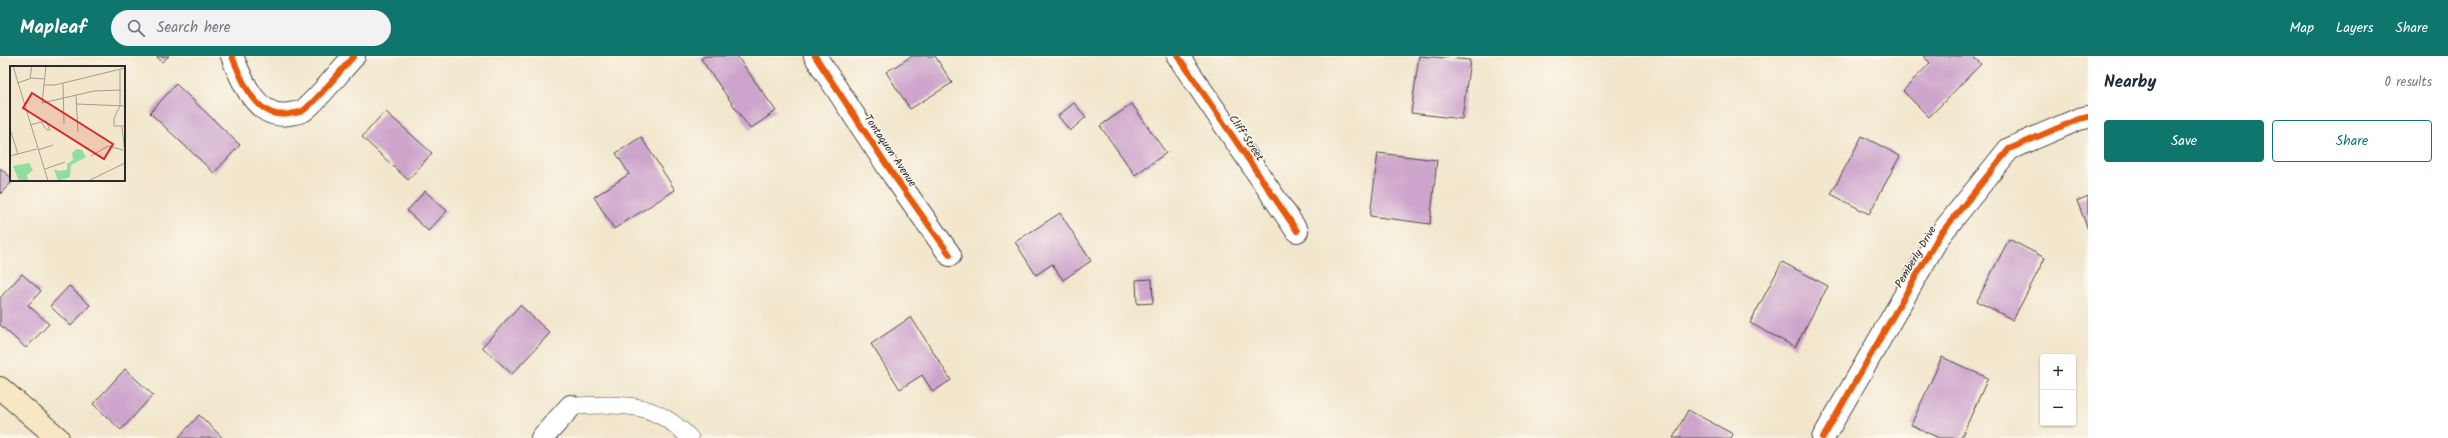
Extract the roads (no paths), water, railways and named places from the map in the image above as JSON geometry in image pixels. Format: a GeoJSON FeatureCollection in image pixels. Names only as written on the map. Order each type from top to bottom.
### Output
{"type":"FeatureCollection","features":[{"type":"Feature","properties":{"kind":"main road"},"geometry":{"type":"LineString","coordinates":[[0,388],[58,438]]}},
{"type":"Feature","properties":{"kind":"street"},"geometry":{"type":"LineString","coordinates":[[232,56],[241,79],[256,102],[270,113],[278,116],[303,111],[354,56]]}},
{"type":"Feature","properties":{"kind":"street","name":"Tontaquon Avenue"},"geometry":{"type":"LineString","coordinates":[[815,56],[894,176],[950,255]]}},
{"type":"Feature","properties":{"kind":"street","name":"Cliff Street"},"geometry":{"type":"LineString","coordinates":[[1178,56],[1297,231]]}},
{"type":"Feature","properties":{"kind":"street","name":"Pemberly Drive"},"geometry":{"type":"LineString","coordinates":[[1823,438],[1939,236],[2009,149],[2079,118],[2088,117]]}},
{"type":"Feature","properties":{"kind":"street"},"geometry":{"type":"LineString","coordinates":[[542,438],[571,406]]}},
{"type":"Feature","properties":{"kind":"lane"},"geometry":{"type":"LineString","coordinates":[[571,406],[620,405],[648,408],[674,422],[690,438]]}}]}
